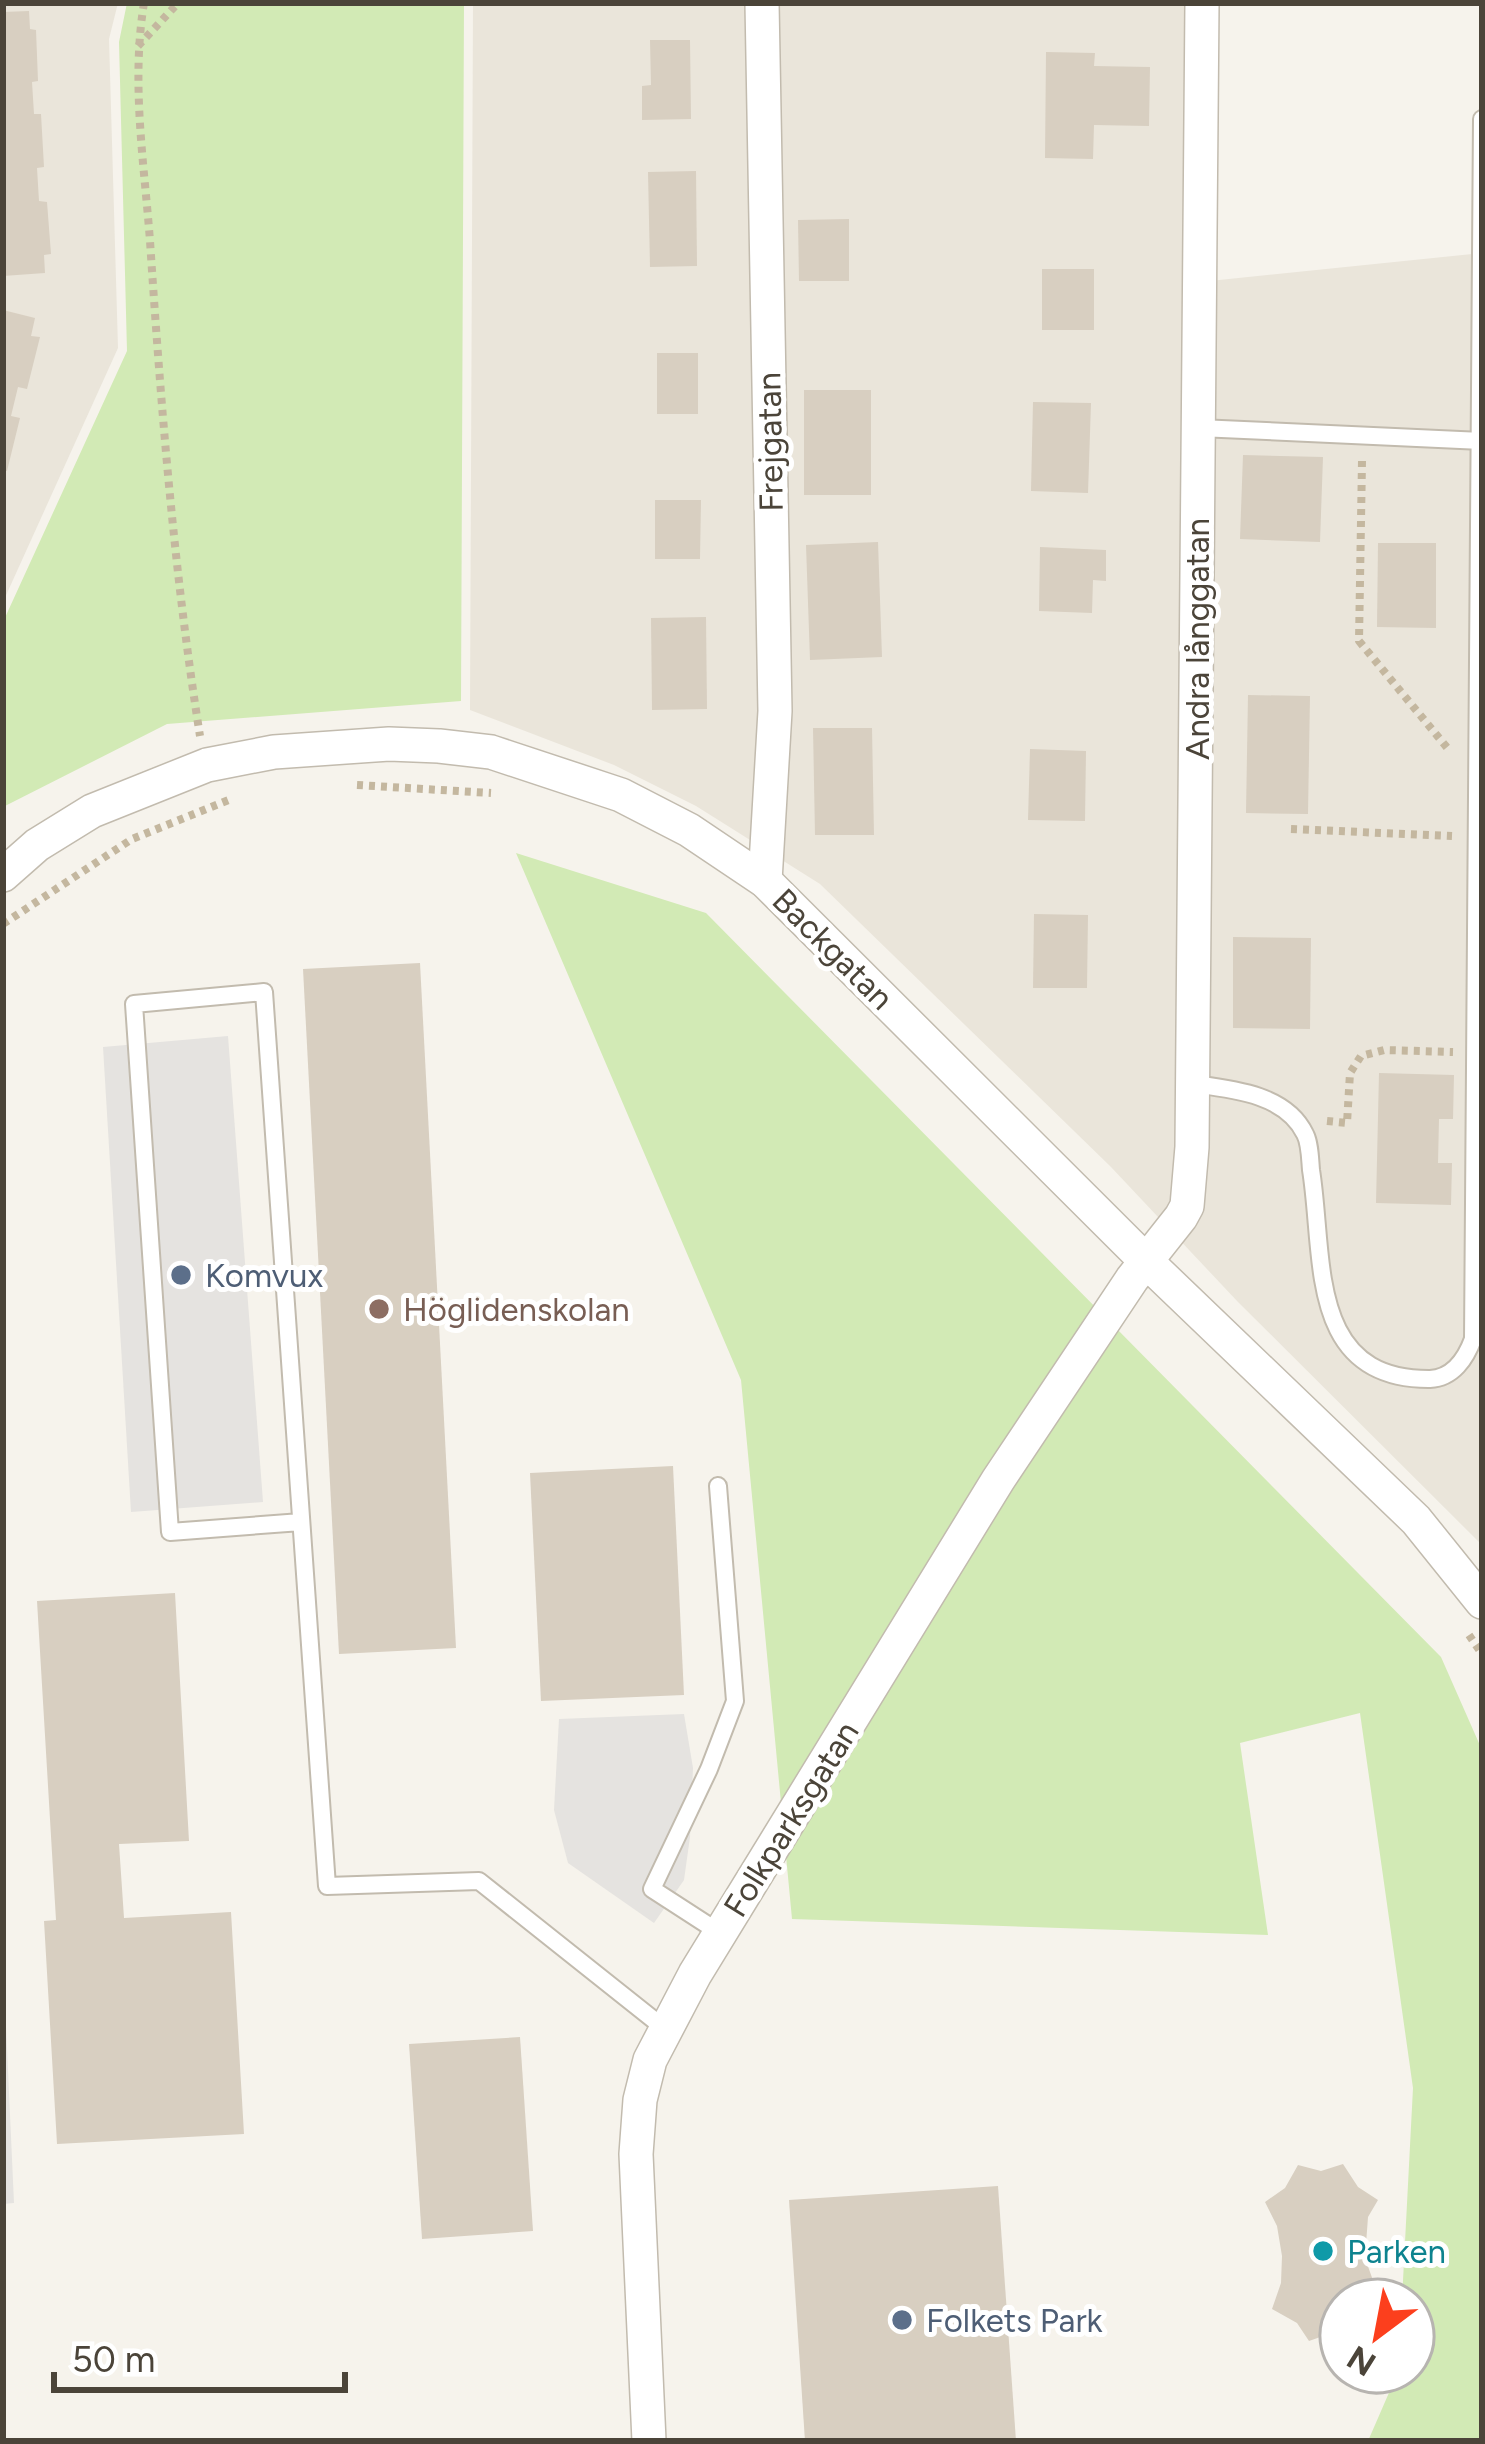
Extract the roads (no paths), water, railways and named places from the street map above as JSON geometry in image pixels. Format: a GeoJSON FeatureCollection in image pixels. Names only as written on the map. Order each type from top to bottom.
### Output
{"type":"FeatureCollection","features":[{"type":"Feature","properties":{"kind":"street","name":"Frejgatan"},"geometry":{"type":"LineString","coordinates":[[762,3],[775,711],[765,881]]}},
{"type":"Feature","properties":{"kind":"street","name":"Andra långgatan"},"geometry":{"type":"LineString","coordinates":[[1146,1261],[1187,1206],[1193,1084],[1202,3]]}},
{"type":"Feature","properties":{"kind":"street","name":"Backgatan"},"geometry":{"type":"LineString","coordinates":[[3,875],[37,845],[92,811],[207,765],[274,752],[389,743],[490,752],[621,795],[689,830],[765,881],[1146,1261],[1416,1520],[1482,1602]]}},
{"type":"Feature","properties":{"kind":"street","name":"Folkparksgatan"},"geometry":{"type":"LineString","coordinates":[[649,2441],[636,2154],[640,2100],[650,2060],[720,1933],[998,1480],[1146,1261]]}},
{"type":"Feature","properties":{"kind":"lane"},"geometry":{"type":"LineString","coordinates":[[1193,1084],[1239,1090],[1282,1107],[1306,1134],[1321,1279],[1330,1315],[1352,1354],[1401,1379],[1439,1378],[1464,1361],[1473,1339],[1482,119]]}},
{"type":"Feature","properties":{"kind":"lane"},"geometry":{"type":"LineString","coordinates":[[1198,428],[1481,441]]}},
{"type":"Feature","properties":{"kind":"lane"},"geometry":{"type":"LineString","coordinates":[[301,1522],[170,1532],[134,1004],[264,992],[327,1886],[478,1881],[664,2028]]}},
{"type":"Feature","properties":{"kind":"lane"},"geometry":{"type":"LineString","coordinates":[[718,1486],[736,1701],[710,1769],[652,1889],[720,1933]]}},
{"type":"Feature","properties":{"kind":"place","name":"Komvux"},"geometry":{"type":"Point","coordinates":[181,1275]}},
{"type":"Feature","properties":{"kind":"place","name":"Höglidenskolan"},"geometry":{"type":"Point","coordinates":[379,1309]}},
{"type":"Feature","properties":{"kind":"place","name":"Parken"},"geometry":{"type":"Point","coordinates":[1323,2251]}},
{"type":"Feature","properties":{"kind":"place","name":"Folkets Park"},"geometry":{"type":"Point","coordinates":[902,2320]}}]}
